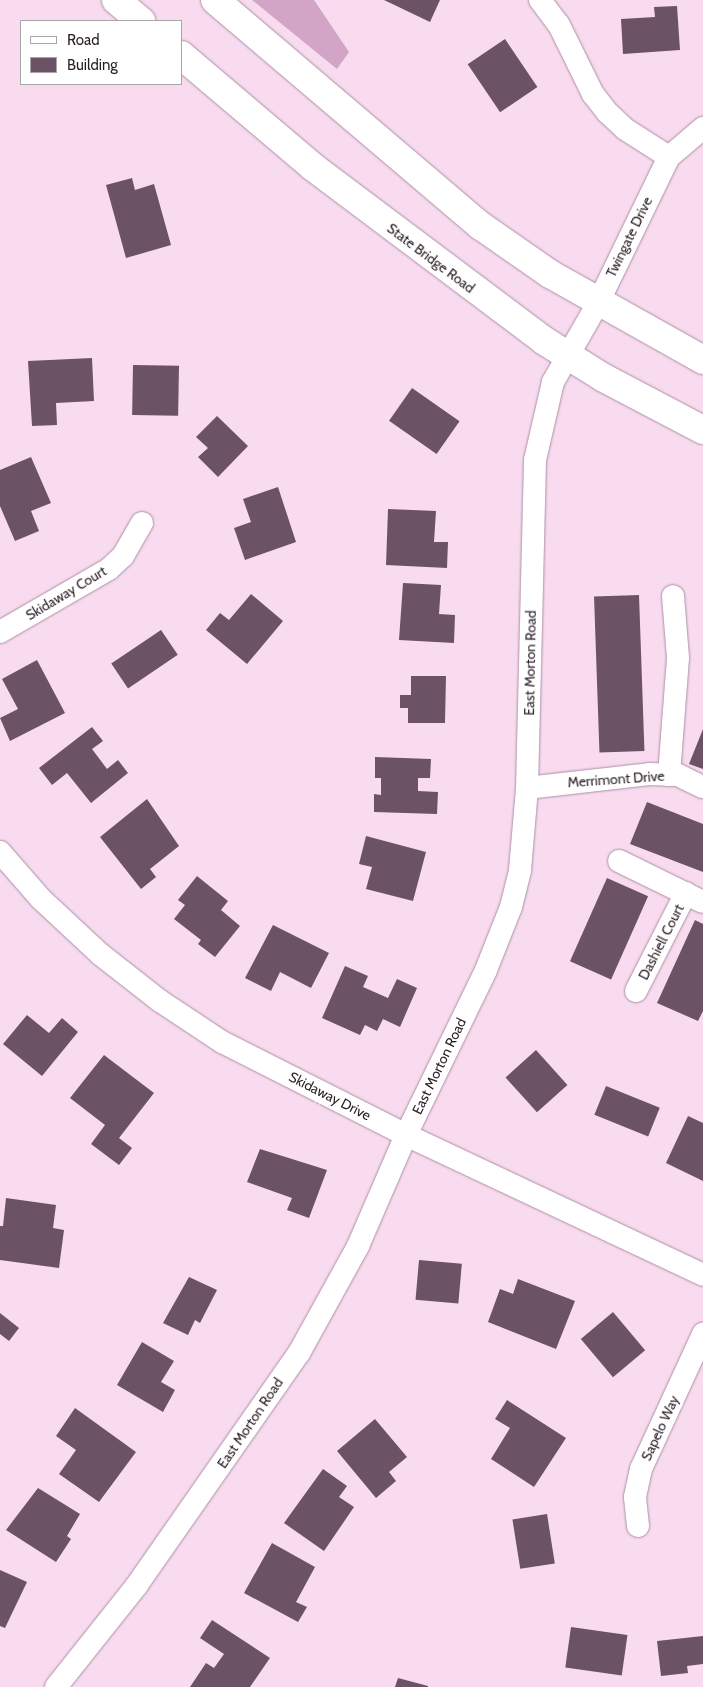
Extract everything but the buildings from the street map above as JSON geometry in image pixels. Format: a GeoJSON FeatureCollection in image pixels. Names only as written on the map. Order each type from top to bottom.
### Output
{"type":"FeatureCollection","features":[{"type":"Feature","properties":{"kind":"highway"},"geometry":{"type":"LineString","coordinates":[[116,0],[140,20]]}},
{"type":"Feature","properties":{"kind":"highway"},"geometry":{"type":"LineString","coordinates":[[215,0],[481,226],[550,274],[703,360]]}},
{"type":"Feature","properties":{"kind":"highway","name":"State Bridge Road"},"geometry":{"type":"LineString","coordinates":[[182,56],[313,167],[445,270],[566,356],[703,430]]}},
{"type":"Feature","properties":{"kind":"street"},"geometry":{"type":"LineString","coordinates":[[540,0],[559,25],[593,94],[608,113],[625,129],[669,157]]}},
{"type":"Feature","properties":{"kind":"street","name":"Twingate Drive"},"geometry":{"type":"LineString","coordinates":[[566,356],[598,302],[669,157],[703,128]]}},
{"type":"Feature","properties":{"kind":"street","name":"East Morton Road"},"geometry":{"type":"LineString","coordinates":[[56,1687],[137,1585],[299,1353],[358,1246],[406,1134],[486,970],[511,907],[520,870],[527,788],[535,460],[553,382],[566,356]]}},
{"type":"Feature","properties":{"kind":"street","name":"Skidaway Court"},"geometry":{"type":"LineString","coordinates":[[0,632],[109,569],[123,556],[142,522]]}},
{"type":"Feature","properties":{"kind":"street"},"geometry":{"type":"LineString","coordinates":[[669,775],[678,658],[673,596]]}},
{"type":"Feature","properties":{"kind":"street","name":"Merrimont Drive"},"geometry":{"type":"LineString","coordinates":[[527,788],[588,779],[669,775],[678,775],[703,787]]}},
{"type":"Feature","properties":{"kind":"street","name":"Skidaway Drive"},"geometry":{"type":"LineString","coordinates":[[0,852],[41,899],[100,954],[160,1001],[222,1042],[406,1134],[703,1275]]}},
{"type":"Feature","properties":{"kind":"street"},"geometry":{"type":"LineString","coordinates":[[619,861],[694,898]]}},
{"type":"Feature","properties":{"kind":"street","name":"Dashiell Court"},"geometry":{"type":"LineString","coordinates":[[636,990],[694,898]]}},
{"type":"Feature","properties":{"kind":"street","name":"Sapelo Way"},"geometry":{"type":"LineString","coordinates":[[638,1526],[635,1497],[641,1469],[703,1334]]}},
{"type":"Feature","properties":{"kind":"shaded area"},"geometry":{"type":"Polygon","coordinates":[[[252,0],[314,0],[349,52],[337,69],[252,0]]]}}]}
